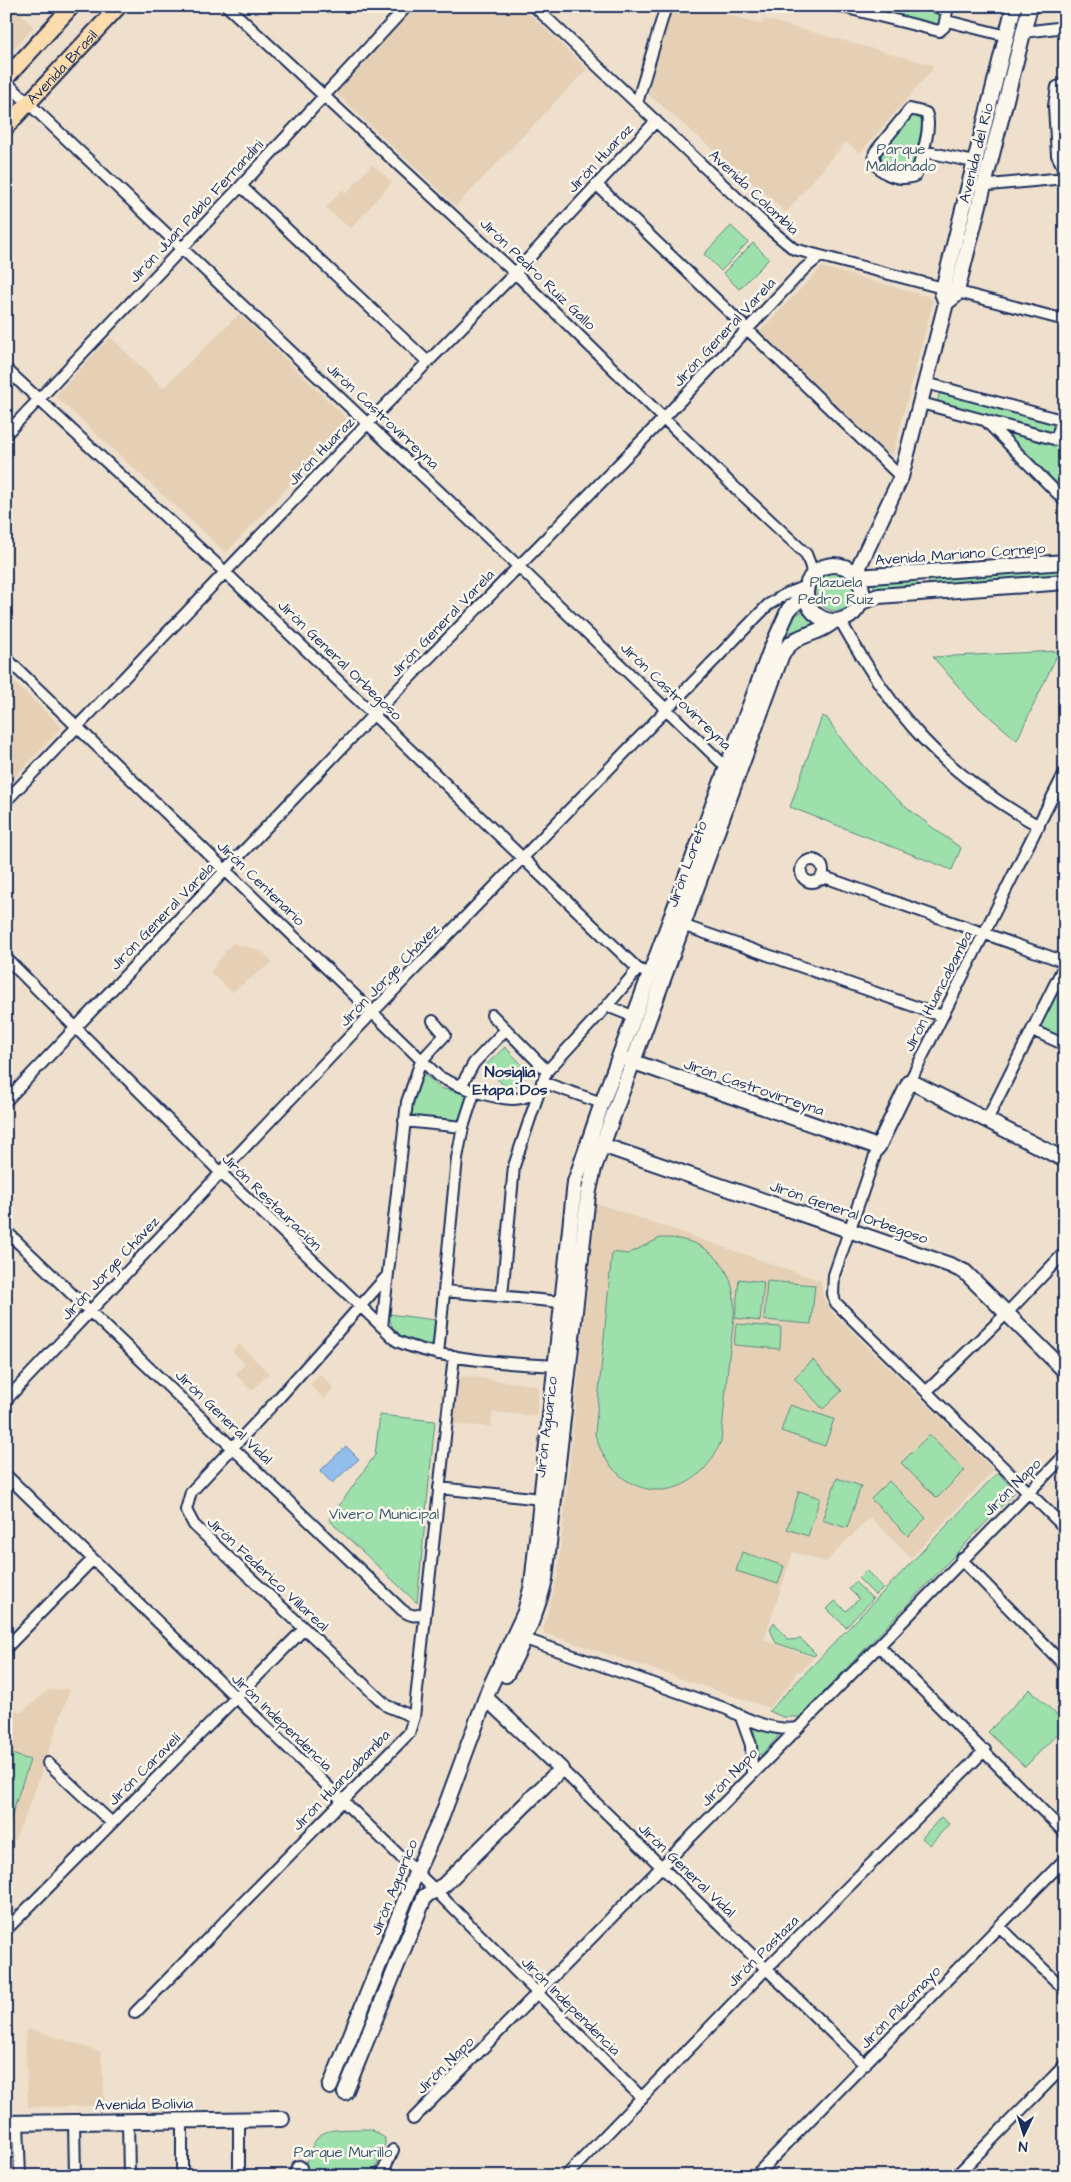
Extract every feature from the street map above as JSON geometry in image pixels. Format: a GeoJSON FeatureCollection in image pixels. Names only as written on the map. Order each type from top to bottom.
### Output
{"type":"FeatureCollection","features":[{"type":"Feature","properties":{"kind":"main road"},"geometry":{"type":"LineString","coordinates":[[6,78],[72,6]]}},
{"type":"Feature","properties":{"kind":"main road","name":"Avenida Brasil"},"geometry":{"type":"LineString","coordinates":[[6,127],[119,6]]}},
{"type":"Feature","properties":{"kind":"main road","name":"Avenida del Río"},"geometry":{"type":"LineString","coordinates":[[857,577],[901,477],[946,302],[942,293],[943,288],[1014,6]]}},
{"type":"Feature","properties":{"kind":"main road","name":"Avenida del Río"},"geometry":{"type":"LineString","coordinates":[[957,291],[1030,6]]}},
{"type":"Feature","properties":{"kind":"main road"},"geometry":{"type":"LineString","coordinates":[[946,302],[956,296],[957,291]]}},
{"type":"Feature","properties":{"kind":"main road","name":"Avenida del Río"},"geometry":{"type":"LineString","coordinates":[[838,565],[855,556],[875,535]]}},
{"type":"Feature","properties":{"kind":"main road","name":"Avenida Mariano Cornejo"},"geometry":{"type":"LineString","coordinates":[[857,577],[1065,562]]}},
{"type":"Feature","properties":{"kind":"main road"},"geometry":{"type":"LineString","coordinates":[[838,565],[852,571],[857,577],[862,594],[861,602],[853,614],[837,621],[818,616],[807,603],[808,585],[824,567],[838,565]]}},
{"type":"Feature","properties":{"kind":"main road"},"geometry":{"type":"LineString","coordinates":[[922,572],[924,592]]}},
{"type":"Feature","properties":{"kind":"main road"},"geometry":{"type":"LineString","coordinates":[[861,602],[880,596],[1065,582]]}},
{"type":"Feature","properties":{"kind":"main road","name":"Jirón Loreto"},"geometry":{"type":"LineString","coordinates":[[588,1141],[602,1103],[626,1059],[682,925],[732,769],[784,620],[789,609],[808,585]]}},
{"type":"Feature","properties":{"kind":"main road","name":"Jirón Loreto"},"geometry":{"type":"LineString","coordinates":[[602,1145],[626,1059],[644,971],[782,654],[796,638],[826,628],[837,621]]}},
{"type":"Feature","properties":{"kind":"main road","name":"Jirón Castrovirreyna"},"geometry":{"type":"LineString","coordinates":[[626,1059],[878,1147]]}},
{"type":"Feature","properties":{"kind":"main road"},"geometry":{"type":"LineString","coordinates":[[910,1082],[1065,1160]]}},
{"type":"Feature","properties":{"kind":"main road","name":"Jirón Huancabamba"},"geometry":{"type":"LineString","coordinates":[[878,1147],[910,1082]]}},
{"type":"Feature","properties":{"kind":"main road","name":"Jirón General Orbegoso"},"geometry":{"type":"LineString","coordinates":[[588,1141],[849,1229],[965,1272],[1065,1371]]}},
{"type":"Feature","properties":{"kind":"main road","name":"Jirón Aguarico"},"geometry":{"type":"LineString","coordinates":[[521,1637],[532,1585],[561,1302],[576,1182],[588,1141]]}},
{"type":"Feature","properties":{"kind":"main road","name":"Jirón Aguarico"},"geometry":{"type":"LineString","coordinates":[[330,2087],[416,1873],[442,1816],[486,1698],[496,1691],[541,1598],[547,1567],[588,1195],[602,1145]]}},
{"type":"Feature","properties":{"kind":"main road","name":"Jirón General Vidal"},"geometry":{"type":"LineString","coordinates":[[486,1698],[561,1769]]}},
{"type":"Feature","properties":{"kind":"main road"},"geometry":{"type":"LineString","coordinates":[[344,2093],[425,1896],[444,1885],[561,1769]]}},
{"type":"Feature","properties":{"kind":"main road"},"geometry":{"type":"LineString","coordinates":[[350,2038],[364,2044]]}},
{"type":"Feature","properties":{"kind":"main road","name":"Avenida Bolivia"},"geometry":{"type":"LineString","coordinates":[[12,2123],[282,2119]]}},
{"type":"Feature","properties":{"kind":"street","name":"Jirón Pedro Ruiz Gallo"},"geometry":{"type":"LineString","coordinates":[[227,6],[515,272],[806,554],[811,567],[808,585]]}},
{"type":"Feature","properties":{"kind":"street","name":"Jirón Juan Pablo Fernandini"},"geometry":{"type":"LineString","coordinates":[[6,434],[241,186],[406,6]]}},
{"type":"Feature","properties":{"kind":"street","name":"Avenida Colombia"},"geometry":{"type":"LineString","coordinates":[[534,6],[794,249],[1065,320]]}},
{"type":"Feature","properties":{"kind":"street","name":"Jirón Huaraz"},"geometry":{"type":"LineString","coordinates":[[637,103],[666,6]]}},
{"type":"Feature","properties":{"kind":"street"},"geometry":{"type":"LineString","coordinates":[[839,6],[939,31],[947,21],[947,11],[934,6]]}},
{"type":"Feature","properties":{"kind":"street"},"geometry":{"type":"LineString","coordinates":[[947,21],[1007,36]]}},
{"type":"Feature","properties":{"kind":"street"},"geometry":{"type":"LineString","coordinates":[[1024,32],[1065,27]]}},
{"type":"Feature","properties":{"kind":"street","name":"Jirón Castrovirreyna"},"geometry":{"type":"LineString","coordinates":[[6,82],[368,423],[665,709],[732,769]]}},
{"type":"Feature","properties":{"kind":"street"},"geometry":{"type":"LineString","coordinates":[[1065,84],[1057,86],[1065,123]]}},
{"type":"Feature","properties":{"kind":"street"},"geometry":{"type":"LineString","coordinates":[[969,183],[984,187],[1065,180],[1064,160],[1057,155],[1061,105]]}},
{"type":"Feature","properties":{"kind":"street"},"geometry":{"type":"LineString","coordinates":[[910,109],[926,113],[923,150],[916,175],[912,178],[902,178],[883,172],[875,161],[875,152],[910,109]]}},
{"type":"Feature","properties":{"kind":"street","name":"Jirón Huaraz"},"geometry":{"type":"LineString","coordinates":[[6,801],[515,272],[656,121]]}},
{"type":"Feature","properties":{"kind":"street"},"geometry":{"type":"LineString","coordinates":[[923,150],[974,162]]}},
{"type":"Feature","properties":{"kind":"street"},"geometry":{"type":"LineString","coordinates":[[596,184],[901,477]]}},
{"type":"Feature","properties":{"kind":"street"},"geometry":{"type":"LineString","coordinates":[[241,186],[428,362]]}},
{"type":"Feature","properties":{"kind":"street","name":"Jirón General Varela"},"geometry":{"type":"LineString","coordinates":[[6,1101],[374,714],[461,628],[518,566],[664,418],[804,269],[820,256]]}},
{"type":"Feature","properties":{"kind":"street","name":"Jirón General Orbegoso"},"geometry":{"type":"LineString","coordinates":[[6,369],[226,572],[523,860],[644,971]]}},
{"type":"Feature","properties":{"kind":"street"},"geometry":{"type":"LineString","coordinates":[[921,403],[1061,441],[1063,420],[926,383]]}},
{"type":"Feature","properties":{"kind":"street"},"geometry":{"type":"LineString","coordinates":[[985,419],[1065,501]]}},
{"type":"Feature","properties":{"kind":"street","name":"Jirón Jorge Chávez"},"geometry":{"type":"LineString","coordinates":[[6,1400],[372,1013],[523,860],[665,709],[768,605],[784,595],[808,585]]}},
{"type":"Feature","properties":{"kind":"street"},"geometry":{"type":"LineString","coordinates":[[837,621],[894,707],[927,744],[980,790],[1040,826]]}},
{"type":"Feature","properties":{"kind":"street","name":"Jirón Centenario"},"geometry":{"type":"LineString","coordinates":[[6,658],[227,870],[421,1062],[438,1076],[461,1086],[534,1106]]}},
{"type":"Feature","properties":{"kind":"street","name":"Jirón Huancabamba"},"geometry":{"type":"LineString","coordinates":[[910,1082],[1040,826],[1064,774]]}},
{"type":"Feature","properties":{"kind":"street"},"geometry":{"type":"LineString","coordinates":[[823,876],[986,933],[1065,963],[987,1120]]}},
{"type":"Feature","properties":{"kind":"street"},"geometry":{"type":"LineString","coordinates":[[682,925],[942,1016]]}},
{"type":"Feature","properties":{"kind":"street","name":"Jirón Restauración"},"geometry":{"type":"LineString","coordinates":[[6,958],[221,1173],[397,1341],[417,1350],[438,1354],[569,1367]]}},
{"type":"Feature","properties":{"kind":"street","name":"Jirón Loreto"},"geometry":{"type":"LineString","coordinates":[[502,1296],[514,1166],[547,1071],[607,1006],[644,971]]}},
{"type":"Feature","properties":{"kind":"street"},"geometry":{"type":"LineString","coordinates":[[607,1006],[635,1017]]}},
{"type":"Feature","properties":{"kind":"street"},"geometry":{"type":"LineString","coordinates":[[492,1015],[547,1071]]}},
{"type":"Feature","properties":{"kind":"street"},"geometry":{"type":"LineString","coordinates":[[382,1327],[404,1121],[410,1094],[421,1062],[445,1035],[433,1020]]}},
{"type":"Feature","properties":{"kind":"street"},"geometry":{"type":"LineString","coordinates":[[461,1086],[474,1063],[506,1029]]}},
{"type":"Feature","properties":{"kind":"street"},"geometry":{"type":"LineString","coordinates":[[1032,1030],[1065,1045]]}},
{"type":"Feature","properties":{"kind":"street"},"geometry":{"type":"LineString","coordinates":[[511,1099],[526,1096],[541,1085],[602,1103]]}},
{"type":"Feature","properties":{"kind":"street"},"geometry":{"type":"LineString","coordinates":[[438,1354],[457,1158],[463,1128],[475,1090]]}},
{"type":"Feature","properties":{"kind":"street"},"geometry":{"type":"LineString","coordinates":[[404,1121],[463,1128]]}},
{"type":"Feature","properties":{"kind":"street","name":"Jirón Huancabamba"},"geometry":{"type":"LineString","coordinates":[[878,1147],[834,1274],[833,1294],[835,1302],[1065,1528]]}},
{"type":"Feature","properties":{"kind":"street","name":"Jirón General Vidal"},"geometry":{"type":"LineString","coordinates":[[6,1231],[402,1610],[409,1615],[417,1616],[425,1613]]}},
{"type":"Feature","properties":{"kind":"street"},"geometry":{"type":"LineString","coordinates":[[926,1391],[1007,1313],[1065,1252]]}},
{"type":"Feature","properties":{"kind":"street","name":"Jirón Federico Villareal"},"geometry":{"type":"LineString","coordinates":[[387,1276],[191,1492],[187,1500],[189,1518],[304,1629],[387,1706],[414,1717]]}},
{"type":"Feature","properties":{"kind":"street"},"geometry":{"type":"LineString","coordinates":[[445,1291],[561,1302]]}},
{"type":"Feature","properties":{"kind":"street","name":"Jirón Huancabamba"},"geometry":{"type":"LineString","coordinates":[[135,2013],[404,1739],[414,1717],[454,1356]]}},
{"type":"Feature","properties":{"kind":"street","name":"Jirón Napo"},"geometry":{"type":"LineString","coordinates":[[413,2119],[879,1646],[961,1559],[1065,1454]]}},
{"type":"Feature","properties":{"kind":"street","name":"Jirón Independencia"},"geometry":{"type":"LineString","coordinates":[[6,1475],[435,1890],[642,2098]]}},
{"type":"Feature","properties":{"kind":"street"},"geometry":{"type":"LineString","coordinates":[[440,1488],[541,1499]]}},
{"type":"Feature","properties":{"kind":"street"},"geometry":{"type":"LineString","coordinates":[[6,1648],[93,1559]]}},
{"type":"Feature","properties":{"kind":"street"},"geometry":{"type":"LineString","coordinates":[[961,1559],[1065,1666]]}},
{"type":"Feature","properties":{"kind":"street","name":"Jirón Caravelí"},"geometry":{"type":"LineString","coordinates":[[6,1930],[304,1629]]}},
{"type":"Feature","properties":{"kind":"street"},"geometry":{"type":"LineString","coordinates":[[521,1637],[728,1709],[741,1717],[784,1729],[798,1728]]}},
{"type":"Feature","properties":{"kind":"street"},"geometry":{"type":"LineString","coordinates":[[879,1646],[985,1750],[1065,1833]]}},
{"type":"Feature","properties":{"kind":"street"},"geometry":{"type":"LineString","coordinates":[[741,1717],[749,1734],[752,1773]]}},
{"type":"Feature","properties":{"kind":"street","name":"Jirón Pastaza"},"geometry":{"type":"LineString","coordinates":[[566,2176],[766,1969],[985,1750]]}},
{"type":"Feature","properties":{"kind":"street"},"geometry":{"type":"LineString","coordinates":[[48,1763],[112,1823]]}},
{"type":"Feature","properties":{"kind":"street","name":"Jirón General Vidal"},"geometry":{"type":"LineString","coordinates":[[561,1769],[660,1868],[865,2065]]}},
{"type":"Feature","properties":{"kind":"street","name":"Jirón Pilcomayo"},"geometry":{"type":"LineString","coordinates":[[755,2176],[1065,1859]]}},
{"type":"Feature","properties":{"kind":"street"},"geometry":{"type":"LineString","coordinates":[[1000,1926],[1065,1990]]}},
{"type":"Feature","properties":{"kind":"street"},"geometry":{"type":"LineString","coordinates":[[956,2176],[1065,2065]]}},
{"type":"Feature","properties":{"kind":"street"},"geometry":{"type":"LineString","coordinates":[[239,2119],[239,2176]]}},
{"type":"Feature","properties":{"kind":"street"},"geometry":{"type":"LineString","coordinates":[[182,2120],[182,2176]]}},
{"type":"Feature","properties":{"kind":"street"},"geometry":{"type":"LineString","coordinates":[[128,2121],[129,2176]]}},
{"type":"Feature","properties":{"kind":"street"},"geometry":{"type":"LineString","coordinates":[[74,2122],[74,2176]]}},
{"type":"Feature","properties":{"kind":"street"},"geometry":{"type":"LineString","coordinates":[[12,2123],[20,2176]]}},
{"type":"Feature","properties":{"kind":"street"},"geometry":{"type":"LineString","coordinates":[[381,2176],[392,2150]]}},
{"type":"Feature","properties":{"kind":"shaded area"},"geometry":{"type":"Polygon","coordinates":[[[6,6],[13,6],[34,27],[7,56],[6,6]]]}},
{"type":"Feature","properties":{"kind":"shaded area"},"geometry":{"type":"Polygon","coordinates":[[[417,6],[521,6],[587,69],[456,206],[335,92],[417,6]]]}},
{"type":"Feature","properties":{"kind":"shaded area"},"geometry":{"type":"Polygon","coordinates":[[[673,6],[697,6],[762,24],[764,19],[933,65],[931,71],[860,153],[846,142],[786,212],[648,94],[673,6]]]}},
{"type":"Feature","properties":{"kind":"shaded area"},"geometry":{"type":"Polygon","coordinates":[[[372,164],[392,182],[351,229],[326,208],[342,189],[347,193],[372,164]]]}},
{"type":"Feature","properties":{"kind":"shaded area"},"geometry":{"type":"Polygon","coordinates":[[[822,267],[930,297],[933,301],[893,454],[889,454],[759,332],[822,267]]]}},
{"type":"Feature","properties":{"kind":"shaded area"},"geometry":{"type":"Polygon","coordinates":[[[239,314],[349,421],[226,553],[55,396],[110,337],[163,388],[239,314]]]}},
{"type":"Feature","properties":{"kind":"shaded area"},"geometry":{"type":"Polygon","coordinates":[[[6,675],[62,727],[6,787],[6,675]]]}},
{"type":"Feature","properties":{"kind":"shaded area"},"geometry":{"type":"Polygon","coordinates":[[[232,943],[262,951],[273,962],[232,992],[210,972],[232,943]]]}},
{"type":"Feature","properties":{"kind":"shaded area"},"geometry":{"type":"Polygon","coordinates":[[[596,1203],[821,1281],[823,1297],[832,1312],[994,1470],[911,1558],[870,1517],[826,1562],[793,1552],[764,1640],[814,1658],[800,1672],[796,1671],[794,1679],[769,1708],[544,1633],[543,1630],[558,1574],[596,1203]]]}},
{"type":"Feature","properties":{"kind":"shaded area"},"geometry":{"type":"Polygon","coordinates":[[[239,1344],[269,1373],[252,1391],[235,1374],[245,1364],[232,1351],[239,1344]]]}},
{"type":"Feature","properties":{"kind":"shaded area"},"geometry":{"type":"Polygon","coordinates":[[[320,1374],[334,1388],[324,1399],[310,1385],[320,1374]]]}},
{"type":"Feature","properties":{"kind":"shaded area"},"geometry":{"type":"Polygon","coordinates":[[[463,1376],[535,1385],[539,1390],[536,1416],[493,1412],[491,1427],[453,1424],[457,1381],[463,1376]]]}},
{"type":"Feature","properties":{"kind":"shaded area"},"geometry":{"type":"Polygon","coordinates":[[[70,1689],[31,1802],[6,1860],[6,1709],[22,1712],[48,1690],[70,1689]]]}},
{"type":"Feature","properties":{"kind":"shaded area"},"geometry":{"type":"Polygon","coordinates":[[[31,2029],[101,2052],[105,2106],[28,2107],[25,2031],[31,2029]]]}},
{"type":"Feature","properties":{"kind":"green space"},"geometry":{"type":"Polygon","coordinates":[[[856,6],[918,6],[930,8],[939,12],[944,17],[939,26],[856,6]]]}},
{"type":"Feature","properties":{"kind":"green space","name":"Parque Maldonado"},"geometry":{"type":"Polygon","coordinates":[[[914,115],[924,118],[926,122],[914,176],[884,171],[879,158],[909,117],[914,115]]]}},
{"type":"Feature","properties":{"kind":"green space"},"geometry":{"type":"Polygon","coordinates":[[[731,226],[748,242],[721,271],[704,254],[731,226]]]}},
{"type":"Feature","properties":{"kind":"green space"},"geometry":{"type":"Polygon","coordinates":[[[753,243],[769,259],[739,289],[723,273],[753,243]]]}},
{"type":"Feature","properties":{"kind":"green space"},"geometry":{"type":"Polygon","coordinates":[[[940,391],[1054,421],[1053,432],[1050,433],[937,403],[940,391]]]}},
{"type":"Feature","properties":{"kind":"green space"},"geometry":{"type":"Polygon","coordinates":[[[1003,429],[1065,446],[1065,495],[1002,433],[1003,429]]]}},
{"type":"Feature","properties":{"kind":"green space"},"geometry":{"type":"Polygon","coordinates":[[[1065,570],[1065,583],[928,590],[929,578],[1065,570]]]}},
{"type":"Feature","properties":{"kind":"green space","name":"Plazuela Pedro Ruiz"},"geometry":{"type":"Polygon","coordinates":[[[840,571],[847,574],[853,580],[856,591],[855,599],[847,608],[840,611],[832,611],[825,608],[817,599],[816,587],[819,580],[828,572],[840,571]]]}},
{"type":"Feature","properties":{"kind":"green space"},"geometry":{"type":"Polygon","coordinates":[[[917,579],[919,590],[874,594],[874,582],[917,579]]]}},
{"type":"Feature","properties":{"kind":"green space"},"geometry":{"type":"Polygon","coordinates":[[[803,611],[816,622],[823,624],[820,629],[787,632],[796,615],[803,611]]]}},
{"type":"Feature","properties":{"kind":"green space"},"geometry":{"type":"Polygon","coordinates":[[[1059,651],[1017,740],[971,701],[933,657],[1059,651]]]}},
{"type":"Feature","properties":{"kind":"green space"},"geometry":{"type":"Polygon","coordinates":[[[822,716],[827,718],[856,757],[887,790],[922,820],[961,848],[952,870],[790,807],[822,716]]]}},
{"type":"Feature","properties":{"kind":"green space"},"geometry":{"type":"Polygon","coordinates":[[[1065,974],[1065,1039],[1039,1026],[1065,974]]]}},
{"type":"Feature","properties":{"kind":"green space"},"geometry":{"type":"Polygon","coordinates":[[[505,1047],[530,1073],[510,1092],[485,1066],[505,1047]]]}},
{"type":"Feature","properties":{"kind":"green space"},"geometry":{"type":"Polygon","coordinates":[[[423,1073],[440,1088],[469,1095],[460,1123],[410,1116],[423,1073]]]}},
{"type":"Feature","properties":{"kind":"green space"},"geometry":{"type":"Polygon","coordinates":[[[660,1238],[675,1238],[688,1241],[701,1246],[712,1254],[728,1274],[732,1287],[734,1309],[721,1441],[709,1463],[693,1479],[675,1488],[655,1490],[637,1486],[619,1475],[605,1458],[595,1434],[612,1252],[628,1254],[660,1238]]]}},
{"type":"Feature","properties":{"kind":"green space"},"geometry":{"type":"Polygon","coordinates":[[[739,1279],[764,1282],[760,1321],[735,1318],[739,1279]]]}},
{"type":"Feature","properties":{"kind":"green space"},"geometry":{"type":"Polygon","coordinates":[[[767,1281],[815,1285],[811,1324],[764,1320],[767,1281]]]}},
{"type":"Feature","properties":{"kind":"green space"},"geometry":{"type":"Polygon","coordinates":[[[389,1314],[435,1320],[433,1341],[426,1347],[401,1336],[393,1327],[389,1314]]]}},
{"type":"Feature","properties":{"kind":"green space"},"geometry":{"type":"Polygon","coordinates":[[[736,1324],[781,1327],[780,1349],[734,1345],[736,1324]]]}},
{"type":"Feature","properties":{"kind":"green space"},"geometry":{"type":"Polygon","coordinates":[[[813,1360],[842,1391],[823,1409],[794,1378],[813,1360]]]}},
{"type":"Feature","properties":{"kind":"green space"},"geometry":{"type":"Polygon","coordinates":[[[790,1405],[834,1419],[825,1446],[781,1431],[790,1405]]]}},
{"type":"Feature","properties":{"kind":"green space","name":"Vivero Municipal"},"geometry":{"type":"Polygon","coordinates":[[[380,1415],[435,1421],[417,1603],[329,1520],[375,1455],[380,1415]]]}},
{"type":"Feature","properties":{"kind":"green space"},"geometry":{"type":"Polygon","coordinates":[[[929,1435],[965,1470],[937,1498],[901,1463],[929,1435]]]}},
{"type":"Feature","properties":{"kind":"green space"},"geometry":{"type":"Polygon","coordinates":[[[998,1472],[1015,1492],[800,1717],[783,1717],[769,1711],[998,1472]]]}},
{"type":"Feature","properties":{"kind":"green space"},"geometry":{"type":"Polygon","coordinates":[[[837,1478],[861,1486],[847,1528],[822,1520],[837,1478]]]}},
{"type":"Feature","properties":{"kind":"green space"},"geometry":{"type":"Polygon","coordinates":[[[889,1481],[926,1518],[908,1536],[871,1499],[889,1481]]]}},
{"type":"Feature","properties":{"kind":"green space"},"geometry":{"type":"Polygon","coordinates":[[[799,1491],[820,1498],[808,1536],[787,1529],[799,1491]]]}},
{"type":"Feature","properties":{"kind":"green space"},"geometry":{"type":"Polygon","coordinates":[[[742,1552],[784,1566],[778,1584],[736,1571],[742,1552]]]}},
{"type":"Feature","properties":{"kind":"green space"},"geometry":{"type":"Polygon","coordinates":[[[866,1570],[883,1588],[875,1595],[858,1578],[866,1570]]]}},
{"type":"Feature","properties":{"kind":"green space"},"geometry":{"type":"Polygon","coordinates":[[[855,1582],[873,1599],[846,1627],[827,1609],[835,1601],[846,1611],[859,1599],[849,1589],[855,1582]]]}},
{"type":"Feature","properties":{"kind":"green space"},"geometry":{"type":"Polygon","coordinates":[[[774,1622],[788,1640],[801,1639],[816,1654],[814,1656],[776,1643],[770,1629],[774,1622]]]}},
{"type":"Feature","properties":{"kind":"green space"},"geometry":{"type":"Polygon","coordinates":[[[1030,1689],[1065,1723],[1065,1726],[1025,1767],[988,1732],[1030,1689]]]}},
{"type":"Feature","properties":{"kind":"green space"},"geometry":{"type":"Polygon","coordinates":[[[753,1724],[778,1734],[778,1737],[761,1755],[758,1754],[753,1724]]]}},
{"type":"Feature","properties":{"kind":"green space"},"geometry":{"type":"Polygon","coordinates":[[[6,1752],[30,1760],[6,1832],[6,1752]]]}},
{"type":"Feature","properties":{"kind":"green space"},"geometry":{"type":"Polygon","coordinates":[[[941,1817],[949,1824],[930,1845],[922,1838],[941,1817]]]}},
{"type":"Feature","properties":{"kind":"green space","name":"Parque Murillo"},"geometry":{"type":"Polygon","coordinates":[[[370,2129],[385,2138],[385,2144],[373,2176],[301,2176],[312,2147],[322,2134],[339,2130],[370,2129]]]}},
{"type":"Feature","properties":{"kind":"water"},"geometry":{"type":"Polygon","coordinates":[[[346,1446],[359,1459],[332,1483],[320,1471],[346,1446]]]}},
{"type":"Feature","properties":{"kind":"district","name":"Nosiglia Etapa Dos"},"geometry":{"type":"Point","coordinates":[510,1080]}}]}
